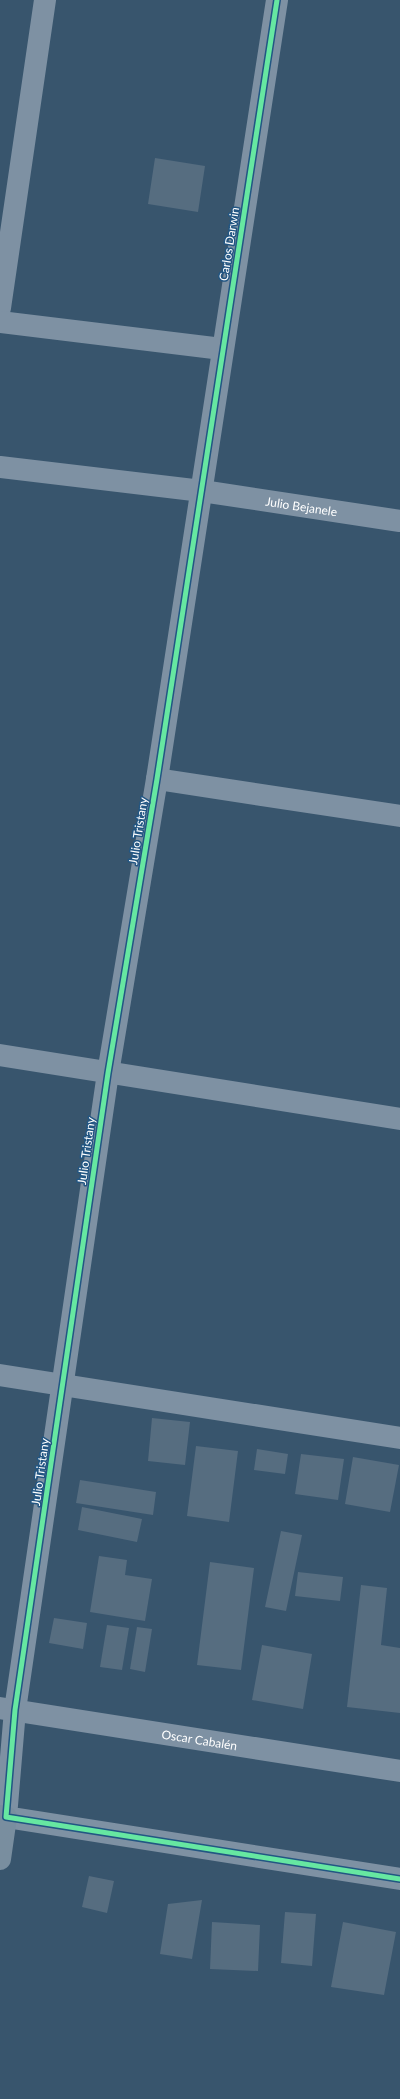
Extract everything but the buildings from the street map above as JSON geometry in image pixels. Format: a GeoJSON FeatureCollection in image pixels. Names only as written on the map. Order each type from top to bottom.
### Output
{"type":"FeatureCollection","features":[{"type":"Feature","properties":{"kind":"main road","name":"Julio Tristany"},"geometry":{"type":"LineString","coordinates":[[0,1859],[3,1816]]}},
{"type":"Feature","properties":{"kind":"street"},"geometry":{"type":"LineString","coordinates":[[0,308],[45,0]]}},
{"type":"Feature","properties":{"kind":"street","name":"Carlos Darwin"},"geometry":{"type":"LineString","coordinates":[[202,491],[222,349],[277,0]]}},
{"type":"Feature","properties":{"kind":"street"},"geometry":{"type":"LineString","coordinates":[[0,322],[222,349]]}},
{"type":"Feature","properties":{"kind":"street","name":"Julio Bejanele"},"geometry":{"type":"LineString","coordinates":[[0,467],[202,491],[400,521]]}},
{"type":"Feature","properties":{"kind":"street","name":"Julio Tristany"},"geometry":{"type":"LineString","coordinates":[[3,1816],[7,1709],[63,1386],[108,1073],[157,779],[202,491]]}},
{"type":"Feature","properties":{"kind":"street"},"geometry":{"type":"LineString","coordinates":[[157,779],[400,816]]}},
{"type":"Feature","properties":{"kind":"street"},"geometry":{"type":"LineString","coordinates":[[0,1055],[400,1119]]}},
{"type":"Feature","properties":{"kind":"street"},"geometry":{"type":"LineString","coordinates":[[0,1375],[400,1438]]}},
{"type":"Feature","properties":{"kind":"street","name":"Oscar Cabalén"},"geometry":{"type":"LineString","coordinates":[[7,1709],[400,1770]]}},
{"type":"Feature","properties":{"kind":"street"},"geometry":{"type":"LineString","coordinates":[[3,1816],[400,1879]]}},
{"type":"Feature","properties":{"kind":"cycle path"},"geometry":{"type":"LineString","coordinates":[[277,0],[157,779],[108,1073],[15,1710],[6,1817],[400,1879]]}}]}
